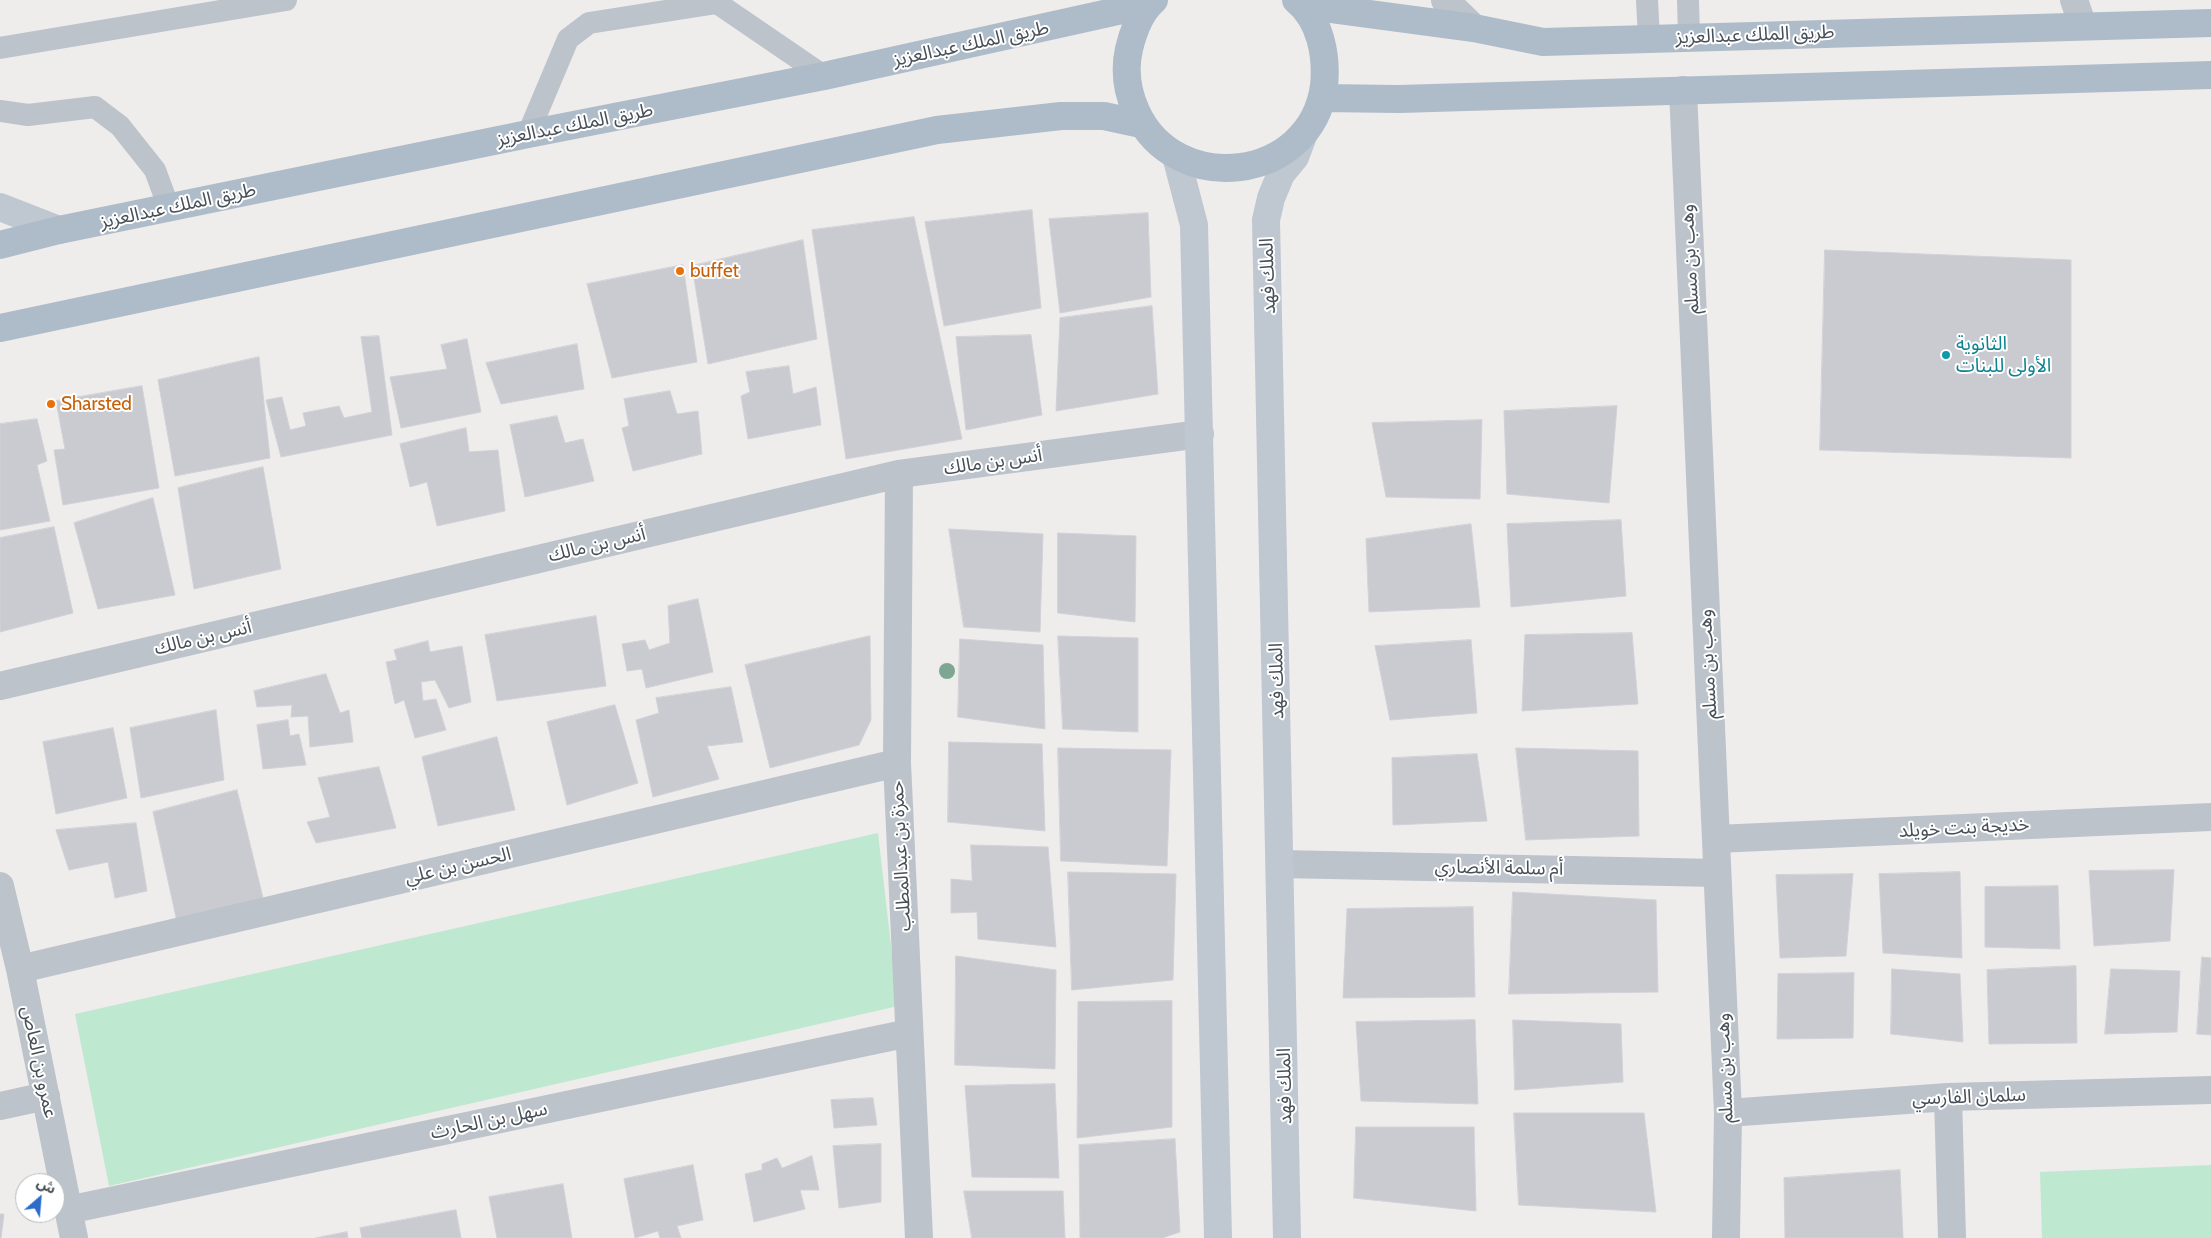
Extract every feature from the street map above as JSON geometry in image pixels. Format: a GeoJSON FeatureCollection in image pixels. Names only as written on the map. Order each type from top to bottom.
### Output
{"type":"FeatureCollection","features":[{"type":"Feature","properties":{"kind":"main road","name":"طريق الملك عبدالعزيز"},"geometry":{"type":"LineString","coordinates":[[0,245],[59,230],[528,134],[824,76],[1152,2]]}},
{"type":"Feature","properties":{"kind":"main road"},"geometry":{"type":"LineString","coordinates":[[1152,2],[1133,32],[1126,63],[1128,94],[1142,124],[1157,142],[1176,156],[1202,167],[1230,170],[1258,164],[1283,152],[1304,133],[1315,117],[1322,98],[1326,66],[1319,33],[1299,2]]}},
{"type":"Feature","properties":{"kind":"main road","name":"طريق الملك عبدالعزيز"},"geometry":{"type":"LineString","coordinates":[[1299,2],[1474,28],[1543,42],[2211,23]]}},
{"type":"Feature","properties":{"kind":"main road"},"geometry":{"type":"LineString","coordinates":[[1322,98],[1399,99],[2211,75]]}},
{"type":"Feature","properties":{"kind":"main road"},"geometry":{"type":"LineString","coordinates":[[0,328],[937,130],[1061,116],[1104,116],[1142,124]]}},
{"type":"Feature","properties":{"kind":"street"},"geometry":{"type":"LineString","coordinates":[[1445,0],[1474,28]]}},
{"type":"Feature","properties":{"kind":"street"},"geometry":{"type":"LineString","coordinates":[[2074,0],[2083,26]]}},
{"type":"Feature","properties":{"kind":"street","name":"وهب بن مسلم"},"geometry":{"type":"LineString","coordinates":[[1683,90],[1728,1114],[1726,1238]]}},
{"type":"Feature","properties":{"kind":"street","name":"الملك فهد"},"geometry":{"type":"LineString","coordinates":[[1287,1238],[1281,864],[1266,220],[1271,198],[1282,174],[1295,157],[1304,133]]}},
{"type":"Feature","properties":{"kind":"street"},"geometry":{"type":"LineString","coordinates":[[1176,156],[1194,225],[1218,1238]]}},
{"type":"Feature","properties":{"kind":"street"},"geometry":{"type":"LineString","coordinates":[[0,207],[59,230]]}},
{"type":"Feature","properties":{"kind":"street","name":"أنس بن مالك"},"geometry":{"type":"LineString","coordinates":[[0,686],[899,474],[1200,434]]}},
{"type":"Feature","properties":{"kind":"street","name":"حمزة بن عبدالمطلب"},"geometry":{"type":"LineString","coordinates":[[899,474],[897,763],[919,1238]]}},
{"type":"Feature","properties":{"kind":"street","name":"الحسن بن علي"},"geometry":{"type":"LineString","coordinates":[[20,969],[897,763]]}},
{"type":"Feature","properties":{"kind":"street","name":"خديجة بنت خويلد"},"geometry":{"type":"LineString","coordinates":[[1716,839],[2211,817]]}},
{"type":"Feature","properties":{"kind":"street","name":"أم سلمة الأنصاري"},"geometry":{"type":"LineString","coordinates":[[1281,864],[1718,873]]}},
{"type":"Feature","properties":{"kind":"street","name":"عمرو بن العاص"},"geometry":{"type":"LineString","coordinates":[[0,886],[20,969],[74,1238]]}},
{"type":"Feature","properties":{"kind":"street","name":"سهل بن الحارث"},"geometry":{"type":"LineString","coordinates":[[68,1210],[909,1033]]}},
{"type":"Feature","properties":{"kind":"street","name":"سلمان الفارسي"},"geometry":{"type":"LineString","coordinates":[[1728,1114],[1948,1097],[2211,1090]]}},
{"type":"Feature","properties":{"kind":"street"},"geometry":{"type":"LineString","coordinates":[[0,1106],[46,1096]]}},
{"type":"Feature","properties":{"kind":"street"},"geometry":{"type":"LineString","coordinates":[[1948,1097],[1952,1238]]}},
{"type":"Feature","properties":{"kind":"lane"},"geometry":{"type":"LineString","coordinates":[[0,48],[286,0]]}},
{"type":"Feature","properties":{"kind":"lane"},"geometry":{"type":"LineString","coordinates":[[1647,0],[1649,39]]}},
{"type":"Feature","properties":{"kind":"lane"},"geometry":{"type":"LineString","coordinates":[[1688,0],[1689,37]]}},
{"type":"Feature","properties":{"kind":"lane"},"geometry":{"type":"LineString","coordinates":[[528,134],[568,39],[589,23],[717,3],[824,76]]}},
{"type":"Feature","properties":{"kind":"lane"},"geometry":{"type":"LineString","coordinates":[[0,111],[28,115],[95,107],[120,126],[155,170],[170,208]]}},
{"type":"Feature","properties":{"kind":"green space"},"geometry":{"type":"Polygon","coordinates":[[[878,833],[898,1006],[109,1186],[75,1014],[878,833]]]}},
{"type":"Feature","properties":{"kind":"green space"},"geometry":{"type":"Polygon","coordinates":[[[2211,1165],[2211,1238],[2042,1238],[2040,1172],[2211,1165]]]}},
{"type":"Feature","properties":{"kind":"building"},"geometry":{"type":"Polygon","coordinates":[[[1032,210],[1041,308],[944,326],[925,222],[1032,210]]]}},
{"type":"Feature","properties":{"kind":"building"},"geometry":{"type":"Polygon","coordinates":[[[1148,213],[1151,297],[1060,313],[1049,219],[1148,213]]]}},
{"type":"Feature","properties":{"kind":"building"},"geometry":{"type":"Polygon","coordinates":[[[914,217],[962,439],[846,459],[812,230],[914,217]]]}},
{"type":"Feature","properties":{"kind":"building"},"geometry":{"type":"Polygon","coordinates":[[[803,240],[817,339],[708,364],[692,266],[803,240]]]}},
{"type":"Feature","properties":{"kind":"building","name":"الثانوية الأولى للبنات"},"geometry":{"type":"Polygon","coordinates":[[[1825,250],[2071,260],[2071,458],[1820,450],[1825,250]]]}},
{"type":"Feature","properties":{"kind":"building"},"geometry":{"type":"Polygon","coordinates":[[[683,265],[697,362],[612,378],[587,284],[683,265]]]}},
{"type":"Feature","properties":{"kind":"building"},"geometry":{"type":"Polygon","coordinates":[[[1152,306],[1158,394],[1056,411],[1060,318],[1152,306]]]}},
{"type":"Feature","properties":{"kind":"building"},"geometry":{"type":"Polygon","coordinates":[[[1031,335],[1042,415],[966,430],[956,337],[1031,335]]]}},
{"type":"Feature","properties":{"kind":"building"},"geometry":{"type":"Polygon","coordinates":[[[379,336],[392,435],[281,457],[266,400],[282,397],[290,430],[306,426],[303,413],[339,406],[344,418],[372,412],[361,337],[379,336]]]}},
{"type":"Feature","properties":{"kind":"building"},"geometry":{"type":"Polygon","coordinates":[[[467,339],[481,412],[401,428],[390,377],[447,369],[441,345],[467,339]]]}},
{"type":"Feature","properties":{"kind":"building"},"geometry":{"type":"Polygon","coordinates":[[[577,344],[584,389],[501,404],[486,363],[577,344]]]}},
{"type":"Feature","properties":{"kind":"building"},"geometry":{"type":"Polygon","coordinates":[[[259,357],[270,458],[175,476],[158,380],[259,357]]]}},
{"type":"Feature","properties":{"kind":"building"},"geometry":{"type":"Polygon","coordinates":[[[789,366],[793,394],[816,387],[821,425],[748,439],[741,396],[750,392],[746,372],[789,366]]]}},
{"type":"Feature","properties":{"kind":"building"},"geometry":{"type":"Polygon","coordinates":[[[142,386],[159,488],[63,505],[54,450],[65,449],[56,401],[142,386]]]}},
{"type":"Feature","properties":{"kind":"building"},"geometry":{"type":"Polygon","coordinates":[[[670,391],[677,414],[698,411],[702,454],[633,471],[622,428],[629,426],[624,399],[670,391]]]}},
{"type":"Feature","properties":{"kind":"building"},"geometry":{"type":"Polygon","coordinates":[[[1617,406],[1609,503],[1507,494],[1504,411],[1617,406]]]}},
{"type":"Feature","properties":{"kind":"building"},"geometry":{"type":"Polygon","coordinates":[[[557,416],[565,443],[583,439],[594,481],[525,497],[510,425],[557,416]]]}},
{"type":"Feature","properties":{"kind":"building"},"geometry":{"type":"Polygon","coordinates":[[[37,419],[47,461],[37,465],[50,521],[0,530],[0,424],[37,419]]]}},
{"type":"Feature","properties":{"kind":"building"},"geometry":{"type":"Polygon","coordinates":[[[1482,420],[1480,499],[1386,497],[1372,423],[1482,420]]]}},
{"type":"Feature","properties":{"kind":"building"},"geometry":{"type":"Polygon","coordinates":[[[466,428],[469,452],[498,450],[505,511],[437,526],[427,482],[410,487],[400,444],[466,428]]]}},
{"type":"Feature","properties":{"kind":"building"},"geometry":{"type":"Polygon","coordinates":[[[263,467],[281,569],[194,589],[178,488],[263,467]]]}},
{"type":"Feature","properties":{"kind":"building"},"geometry":{"type":"Polygon","coordinates":[[[153,498],[175,595],[98,609],[74,523],[153,498]]]}},
{"type":"Feature","properties":{"kind":"building"},"geometry":{"type":"Polygon","coordinates":[[[1621,520],[1626,596],[1511,607],[1507,524],[1621,520]]]}},
{"type":"Feature","properties":{"kind":"building"},"geometry":{"type":"Polygon","coordinates":[[[1471,524],[1480,607],[1369,612],[1366,539],[1471,524]]]}},
{"type":"Feature","properties":{"kind":"building"},"geometry":{"type":"Polygon","coordinates":[[[54,527],[73,613],[0,632],[0,538],[54,527]]]}},
{"type":"Feature","properties":{"kind":"building"},"geometry":{"type":"Polygon","coordinates":[[[949,529],[1043,534],[1040,632],[964,627],[949,529]]]}},
{"type":"Feature","properties":{"kind":"building"},"geometry":{"type":"Polygon","coordinates":[[[1058,533],[1136,536],[1135,622],[1058,613],[1058,533]]]}},
{"type":"Feature","properties":{"kind":"building"},"geometry":{"type":"Polygon","coordinates":[[[698,599],[713,672],[646,688],[642,669],[627,671],[622,644],[645,640],[649,650],[670,643],[668,606],[698,599]]]}},
{"type":"Feature","properties":{"kind":"building"},"geometry":{"type":"Polygon","coordinates":[[[596,616],[606,686],[497,701],[485,635],[596,616]]]}},
{"type":"Feature","properties":{"kind":"building"},"geometry":{"type":"Polygon","coordinates":[[[1632,633],[1638,704],[1522,711],[1525,635],[1632,633]]]}},
{"type":"Feature","properties":{"kind":"building"},"geometry":{"type":"Polygon","coordinates":[[[870,636],[871,720],[859,745],[770,768],[745,665],[870,636]]]}},
{"type":"Feature","properties":{"kind":"building"},"geometry":{"type":"Polygon","coordinates":[[[1058,636],[1138,638],[1138,732],[1063,729],[1058,636]]]}},
{"type":"Feature","properties":{"kind":"building"},"geometry":{"type":"Polygon","coordinates":[[[960,639],[1043,645],[1045,729],[958,717],[960,639]]]}},
{"type":"Feature","properties":{"kind":"building"},"geometry":{"type":"Polygon","coordinates":[[[1471,640],[1477,713],[1390,720],[1375,646],[1471,640]]]}},
{"type":"Feature","properties":{"kind":"building"},"geometry":{"type":"Polygon","coordinates":[[[428,641],[430,652],[462,646],[471,702],[449,708],[435,680],[421,682],[423,701],[436,699],[446,730],[415,738],[404,700],[395,704],[386,662],[397,660],[394,650],[428,641]]]}},
{"type":"Feature","properties":{"kind":"building"},"geometry":{"type":"Polygon","coordinates":[[[326,674],[340,713],[349,710],[353,742],[310,747],[308,716],[291,717],[292,705],[257,707],[254,691],[326,674]]]}},
{"type":"Feature","properties":{"kind":"building"},"geometry":{"type":"Polygon","coordinates":[[[731,687],[743,742],[707,746],[719,779],[653,797],[636,720],[659,713],[656,698],[731,687]]]}},
{"type":"Feature","properties":{"kind":"building"},"geometry":{"type":"Polygon","coordinates":[[[615,705],[638,783],[567,805],[547,722],[615,705]]]}},
{"type":"Feature","properties":{"kind":"building"},"geometry":{"type":"Polygon","coordinates":[[[216,710],[224,780],[141,798],[130,728],[216,710]]]}},
{"type":"Feature","properties":{"kind":"building"},"geometry":{"type":"Polygon","coordinates":[[[288,720],[290,736],[299,734],[306,765],[263,769],[257,725],[288,720]]]}},
{"type":"Feature","properties":{"kind":"building"},"geometry":{"type":"Polygon","coordinates":[[[113,728],[127,798],[56,814],[43,742],[113,728]]]}},
{"type":"Feature","properties":{"kind":"building"},"geometry":{"type":"Polygon","coordinates":[[[497,737],[515,810],[438,826],[422,757],[497,737]]]}},
{"type":"Feature","properties":{"kind":"building"},"geometry":{"type":"Polygon","coordinates":[[[949,742],[1042,744],[1045,831],[948,822],[949,742]]]}},
{"type":"Feature","properties":{"kind":"building"},"geometry":{"type":"Polygon","coordinates":[[[1058,748],[1171,750],[1167,866],[1061,861],[1058,748]]]}},
{"type":"Feature","properties":{"kind":"building"},"geometry":{"type":"Polygon","coordinates":[[[1516,748],[1638,751],[1639,836],[1526,840],[1516,748]]]}},
{"type":"Feature","properties":{"kind":"building"},"geometry":{"type":"Polygon","coordinates":[[[1477,754],[1487,821],[1393,825],[1392,758],[1477,754]]]}},
{"type":"Feature","properties":{"kind":"building"},"geometry":{"type":"Polygon","coordinates":[[[379,767],[396,828],[316,843],[307,822],[330,817],[318,778],[379,767]]]}},
{"type":"Feature","properties":{"kind":"building"},"geometry":{"type":"Polygon","coordinates":[[[237,790],[264,902],[177,922],[153,812],[237,790]]]}},
{"type":"Feature","properties":{"kind":"building"},"geometry":{"type":"Polygon","coordinates":[[[136,823],[147,891],[115,898],[108,862],[69,870],[56,830],[136,823]]]}},
{"type":"Feature","properties":{"kind":"building"},"geometry":{"type":"Polygon","coordinates":[[[971,845],[1048,847],[1056,947],[978,939],[977,912],[951,913],[951,879],[972,881],[971,845]]]}},
{"type":"Feature","properties":{"kind":"building"},"geometry":{"type":"Polygon","coordinates":[[[2174,870],[2170,941],[2094,946],[2089,871],[2174,870]]]}},
{"type":"Feature","properties":{"kind":"building"},"geometry":{"type":"Polygon","coordinates":[[[1068,872],[1176,874],[1173,980],[1072,990],[1068,872]]]}},
{"type":"Feature","properties":{"kind":"building"},"geometry":{"type":"Polygon","coordinates":[[[1960,872],[1962,958],[1883,953],[1879,874],[1960,872]]]}},
{"type":"Feature","properties":{"kind":"building"},"geometry":{"type":"Polygon","coordinates":[[[1853,874],[1846,956],[1780,958],[1776,875],[1853,874]]]}},
{"type":"Feature","properties":{"kind":"building"},"geometry":{"type":"Polygon","coordinates":[[[2058,886],[2060,949],[1985,947],[1985,887],[2058,886]]]}},
{"type":"Feature","properties":{"kind":"building"},"geometry":{"type":"Polygon","coordinates":[[[1513,892],[1656,900],[1658,992],[1509,994],[1513,892]]]}},
{"type":"Feature","properties":{"kind":"building"},"geometry":{"type":"Polygon","coordinates":[[[1473,907],[1475,997],[1343,998],[1347,909],[1473,907]]]}},
{"type":"Feature","properties":{"kind":"building"},"geometry":{"type":"Polygon","coordinates":[[[956,956],[1056,970],[1055,1069],[955,1065],[956,956]]]}},
{"type":"Feature","properties":{"kind":"building"},"geometry":{"type":"Polygon","coordinates":[[[2202,957],[2211,958],[2211,1035],[2197,1034],[2202,957]]]}},
{"type":"Feature","properties":{"kind":"building"},"geometry":{"type":"Polygon","coordinates":[[[2076,966],[2077,1043],[1989,1044],[1987,970],[2076,966]]]}},
{"type":"Feature","properties":{"kind":"building"},"geometry":{"type":"Polygon","coordinates":[[[1892,969],[1960,974],[1963,1042],[1891,1034],[1892,969]]]}},
{"type":"Feature","properties":{"kind":"building"},"geometry":{"type":"Polygon","coordinates":[[[2111,969],[2180,971],[2177,1032],[2105,1034],[2111,969]]]}},
{"type":"Feature","properties":{"kind":"building"},"geometry":{"type":"Polygon","coordinates":[[[1854,973],[1853,1038],[1777,1039],[1778,974],[1854,973]]]}},
{"type":"Feature","properties":{"kind":"building"},"geometry":{"type":"Polygon","coordinates":[[[1172,1001],[1172,1127],[1077,1138],[1078,1002],[1172,1001]]]}},
{"type":"Feature","properties":{"kind":"building"},"geometry":{"type":"Polygon","coordinates":[[[1475,1020],[1478,1104],[1361,1101],[1356,1022],[1475,1020]]]}},
{"type":"Feature","properties":{"kind":"building"},"geometry":{"type":"Polygon","coordinates":[[[1513,1020],[1621,1024],[1623,1082],[1515,1090],[1513,1020]]]}},
{"type":"Feature","properties":{"kind":"building"},"geometry":{"type":"Polygon","coordinates":[[[1055,1084],[1059,1178],[972,1177],[965,1086],[1055,1084]]]}},
{"type":"Feature","properties":{"kind":"building"},"geometry":{"type":"Polygon","coordinates":[[[873,1098],[877,1125],[834,1128],[831,1100],[873,1098]]]}},
{"type":"Feature","properties":{"kind":"building"},"geometry":{"type":"Polygon","coordinates":[[[1514,1113],[1644,1113],[1656,1212],[1519,1205],[1514,1113]]]}},
{"type":"Feature","properties":{"kind":"building"},"geometry":{"type":"Polygon","coordinates":[[[1356,1127],[1474,1127],[1476,1211],[1354,1198],[1356,1127]]]}},
{"type":"Feature","properties":{"kind":"building"},"geometry":{"type":"Polygon","coordinates":[[[1175,1139],[1180,1232],[1162,1238],[1080,1238],[1079,1145],[1175,1139]]]}},
{"type":"Feature","properties":{"kind":"building"},"geometry":{"type":"Polygon","coordinates":[[[881,1144],[881,1202],[839,1208],[833,1146],[881,1144]]]}},
{"type":"Feature","properties":{"kind":"building"},"geometry":{"type":"Polygon","coordinates":[[[812,1156],[819,1190],[800,1190],[805,1209],[754,1222],[745,1174],[762,1170],[762,1164],[777,1158],[782,1168],[812,1156]]]}},
{"type":"Feature","properties":{"kind":"building"},"geometry":{"type":"Polygon","coordinates":[[[693,1165],[703,1220],[677,1226],[681,1238],[660,1238],[658,1231],[635,1238],[624,1179],[693,1165]]]}},
{"type":"Feature","properties":{"kind":"building"},"geometry":{"type":"Polygon","coordinates":[[[1900,1170],[1903,1238],[1785,1238],[1784,1178],[1900,1170]]]}},
{"type":"Feature","properties":{"kind":"building"},"geometry":{"type":"Polygon","coordinates":[[[563,1184],[572,1238],[497,1238],[489,1197],[563,1184]]]}},
{"type":"Feature","properties":{"kind":"building"},"geometry":{"type":"Polygon","coordinates":[[[964,1191],[1063,1191],[1065,1238],[972,1238],[964,1191]]]}},
{"type":"Feature","properties":{"kind":"building"},"geometry":{"type":"Polygon","coordinates":[[[456,1210],[461,1238],[362,1238],[360,1228],[456,1210]]]}},
{"type":"Feature","properties":{"kind":"building"},"geometry":{"type":"Polygon","coordinates":[[[0,1214],[4,1214],[1,1238],[0,1238],[0,1214]]]}},
{"type":"Feature","properties":{"kind":"building"},"geometry":{"type":"Polygon","coordinates":[[[347,1232],[348,1238],[316,1238],[347,1232]]]}},
{"type":"Feature","properties":{"kind":"place","name":"buffet"},"geometry":{"type":"Point","coordinates":[680,271]}},
{"type":"Feature","properties":{"kind":"place","name":"الثانوية الأولى للبنات"},"geometry":{"type":"Point","coordinates":[1946,355]}},
{"type":"Feature","properties":{"kind":"place","name":"Sharsted"},"geometry":{"type":"Point","coordinates":[51,404]}}]}
